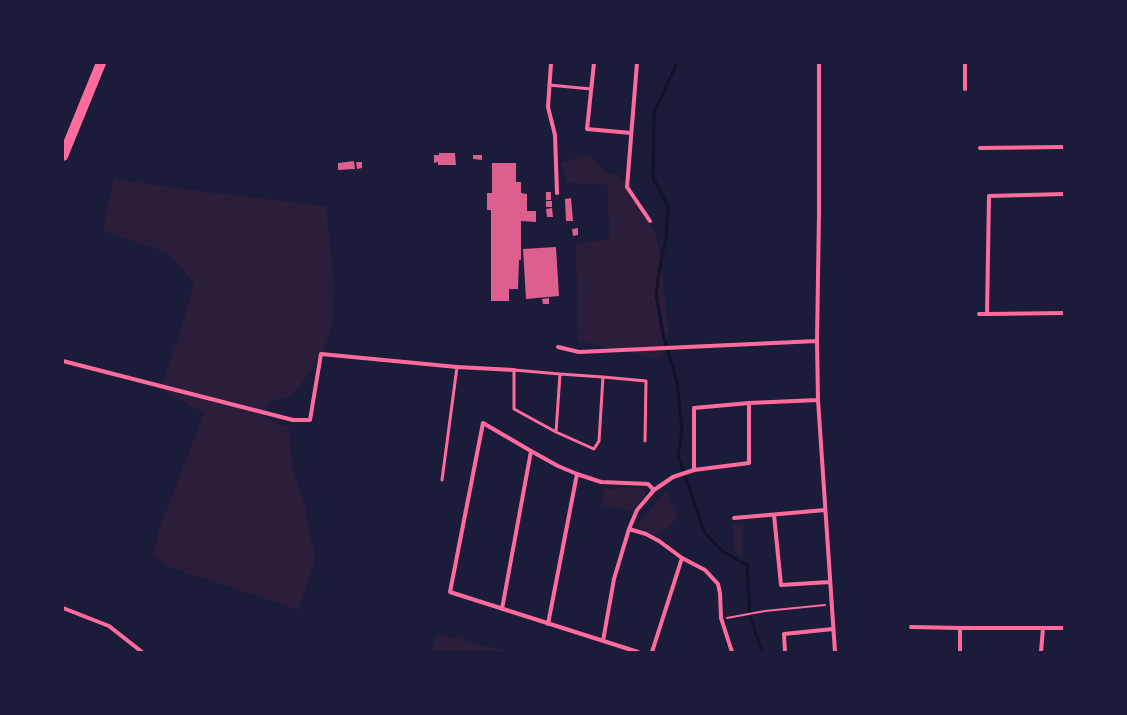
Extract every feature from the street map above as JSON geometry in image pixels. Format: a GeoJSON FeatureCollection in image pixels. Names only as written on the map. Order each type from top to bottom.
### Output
{"type":"FeatureCollection","features":[{"type":"Feature","properties":{"kind":"main road"},"geometry":{"type":"LineString","coordinates":[[63,156],[101,63]]}},
{"type":"Feature","properties":{"kind":"street"},"geometry":{"type":"LineString","coordinates":[[551,63],[548,107],[555,135],[557,193]]}},
{"type":"Feature","properties":{"kind":"street"},"geometry":{"type":"LineString","coordinates":[[594,63],[587,129],[631,133]]}},
{"type":"Feature","properties":{"kind":"street"},"geometry":{"type":"LineString","coordinates":[[637,63],[627,187],[650,221]]}},
{"type":"Feature","properties":{"kind":"street"},"geometry":{"type":"LineString","coordinates":[[819,63],[820,213],[817,341],[818,400],[835,652]]}},
{"type":"Feature","properties":{"kind":"street"},"geometry":{"type":"LineString","coordinates":[[965,63],[965,89]]}},
{"type":"Feature","properties":{"kind":"street"},"geometry":{"type":"LineString","coordinates":[[980,148],[1064,147]]}},
{"type":"Feature","properties":{"kind":"street"},"geometry":{"type":"LineString","coordinates":[[987,314],[989,196],[1064,194]]}},
{"type":"Feature","properties":{"kind":"street"},"geometry":{"type":"LineString","coordinates":[[979,314],[1064,313]]}},
{"type":"Feature","properties":{"kind":"street"},"geometry":{"type":"LineString","coordinates":[[558,346],[579,352],[817,341]]}},
{"type":"Feature","properties":{"kind":"street"},"geometry":{"type":"LineString","coordinates":[[63,361],[293,420],[310,420],[322,354],[457,367],[514,370]]}},
{"type":"Feature","properties":{"kind":"street"},"geometry":{"type":"LineString","coordinates":[[694,470],[694,408],[749,403],[818,400]]}},
{"type":"Feature","properties":{"kind":"street"},"geometry":{"type":"LineString","coordinates":[[603,641],[614,579],[628,529],[637,510],[654,490],[673,477],[694,470],[749,463],[749,403]]}},
{"type":"Feature","properties":{"kind":"street"},"geometry":{"type":"LineString","coordinates":[[638,652],[450,592],[483,423],[558,466],[577,474],[601,482],[648,484],[654,490]]}},
{"type":"Feature","properties":{"kind":"street"},"geometry":{"type":"LineString","coordinates":[[502,609],[532,451]]}},
{"type":"Feature","properties":{"kind":"street"},"geometry":{"type":"LineString","coordinates":[[548,624],[577,474]]}},
{"type":"Feature","properties":{"kind":"street"},"geometry":{"type":"LineString","coordinates":[[734,518],[825,510]]}},
{"type":"Feature","properties":{"kind":"street"},"geometry":{"type":"LineString","coordinates":[[774,515],[781,585],[830,582]]}},
{"type":"Feature","properties":{"kind":"street"},"geometry":{"type":"LineString","coordinates":[[628,529],[646,534],[659,541],[682,558],[705,570],[718,584],[720,593],[721,618],[732,652]]}},
{"type":"Feature","properties":{"kind":"street"},"geometry":{"type":"LineString","coordinates":[[652,652],[682,558]]}},
{"type":"Feature","properties":{"kind":"street"},"geometry":{"type":"LineString","coordinates":[[63,608],[109,626],[142,652]]}},
{"type":"Feature","properties":{"kind":"street"},"geometry":{"type":"LineString","coordinates":[[911,627],[1064,628]]}},
{"type":"Feature","properties":{"kind":"street"},"geometry":{"type":"LineString","coordinates":[[960,628],[960,652]]}},
{"type":"Feature","properties":{"kind":"street"},"geometry":{"type":"LineString","coordinates":[[1041,652],[1043,628]]}},
{"type":"Feature","properties":{"kind":"street"},"geometry":{"type":"LineString","coordinates":[[785,652],[784,634],[833,629]]}},
{"type":"Feature","properties":{"kind":"lane"},"geometry":{"type":"LineString","coordinates":[[550,85],[591,89]]}},
{"type":"Feature","properties":{"kind":"lane"},"geometry":{"type":"LineString","coordinates":[[442,480],[457,367]]}},
{"type":"Feature","properties":{"kind":"lane"},"geometry":{"type":"LineString","coordinates":[[603,377],[599,441],[594,449],[556,432],[514,409],[514,370],[603,377],[646,381],[644,441]]}},
{"type":"Feature","properties":{"kind":"lane"},"geometry":{"type":"LineString","coordinates":[[556,432],[560,374]]}},
{"type":"Feature","properties":{"kind":"path"},"geometry":{"type":"LineString","coordinates":[[721,618],[765,611],[831,604]]}},
{"type":"Feature","properties":{"kind":"shaded area"},"geometry":{"type":"Polygon","coordinates":[[[589,154],[606,172],[619,175],[656,234],[659,246],[669,332],[659,359],[578,341],[576,244],[610,239],[607,185],[567,183],[561,163],[589,154]]]}},
{"type":"Feature","properties":{"kind":"shaded area"},"geometry":{"type":"Polygon","coordinates":[[[114,179],[189,190],[326,206],[334,280],[333,324],[322,356],[292,396],[269,401],[263,417],[289,428],[293,470],[305,505],[309,532],[316,556],[299,610],[171,568],[153,556],[160,527],[204,413],[160,389],[177,343],[194,283],[168,253],[104,231],[106,212],[114,179]]]}},
{"type":"Feature","properties":{"kind":"shaded area"},"geometry":{"type":"Polygon","coordinates":[[[641,488],[645,490],[645,495],[633,510],[602,506],[604,489],[641,488]]]}},
{"type":"Feature","properties":{"kind":"shaded area"},"geometry":{"type":"Polygon","coordinates":[[[666,491],[677,518],[659,536],[639,528],[639,523],[666,491]]]}},
{"type":"Feature","properties":{"kind":"shaded area"},"geometry":{"type":"Polygon","coordinates":[[[743,524],[743,558],[733,550],[733,525],[743,524]]]}},
{"type":"Feature","properties":{"kind":"shaded area"},"geometry":{"type":"Polygon","coordinates":[[[437,633],[511,652],[431,652],[437,633]]]}},
{"type":"Feature","properties":{"kind":"building"},"geometry":{"type":"Polygon","coordinates":[[[439,153],[455,153],[456,165],[438,165],[438,162],[434,163],[434,155],[439,155],[439,153]]]}},
{"type":"Feature","properties":{"kind":"building"},"geometry":{"type":"Polygon","coordinates":[[[473,155],[482,155],[482,160],[473,159],[473,155]]]}},
{"type":"Feature","properties":{"kind":"building"},"geometry":{"type":"Polygon","coordinates":[[[354,161],[355,169],[338,170],[338,163],[354,161]]]}},
{"type":"Feature","properties":{"kind":"building"},"geometry":{"type":"Polygon","coordinates":[[[356,162],[362,162],[362,168],[357,169],[356,162]]]}},
{"type":"Feature","properties":{"kind":"building"},"geometry":{"type":"Polygon","coordinates":[[[492,163],[516,163],[516,182],[521,182],[521,193],[527,194],[527,211],[536,211],[536,222],[521,221],[521,260],[519,260],[518,289],[509,289],[509,301],[491,301],[491,210],[487,210],[487,193],[492,193],[492,163]]]}},
{"type":"Feature","properties":{"kind":"building"},"geometry":{"type":"Polygon","coordinates":[[[546,192],[551,192],[551,200],[546,200],[546,192]]]}},
{"type":"Feature","properties":{"kind":"building"},"geometry":{"type":"Polygon","coordinates":[[[571,198],[573,221],[566,221],[565,199],[571,198]]]}},
{"type":"Feature","properties":{"kind":"building"},"geometry":{"type":"Polygon","coordinates":[[[546,201],[552,201],[552,207],[546,207],[546,201]]]}},
{"type":"Feature","properties":{"kind":"building"},"geometry":{"type":"Polygon","coordinates":[[[552,208],[553,217],[547,217],[546,209],[552,208]]]}},
{"type":"Feature","properties":{"kind":"building"},"geometry":{"type":"Polygon","coordinates":[[[578,228],[578,235],[573,236],[572,229],[578,228]]]}},
{"type":"Feature","properties":{"kind":"building"},"geometry":{"type":"Polygon","coordinates":[[[556,247],[559,296],[526,299],[523,249],[556,247]]]}},
{"type":"Feature","properties":{"kind":"building"},"geometry":{"type":"Polygon","coordinates":[[[549,298],[549,304],[543,304],[542,299],[549,298]]]}},
{"type":"Feature","properties":{"kind":"waterway"},"geometry":{"type":"LineString","coordinates":[[677,63],[654,113],[653,178],[668,207],[666,240],[662,254],[656,294],[663,334],[677,382],[682,430],[678,456],[705,533],[722,551],[747,565],[750,617],[762,652]]}}]}
